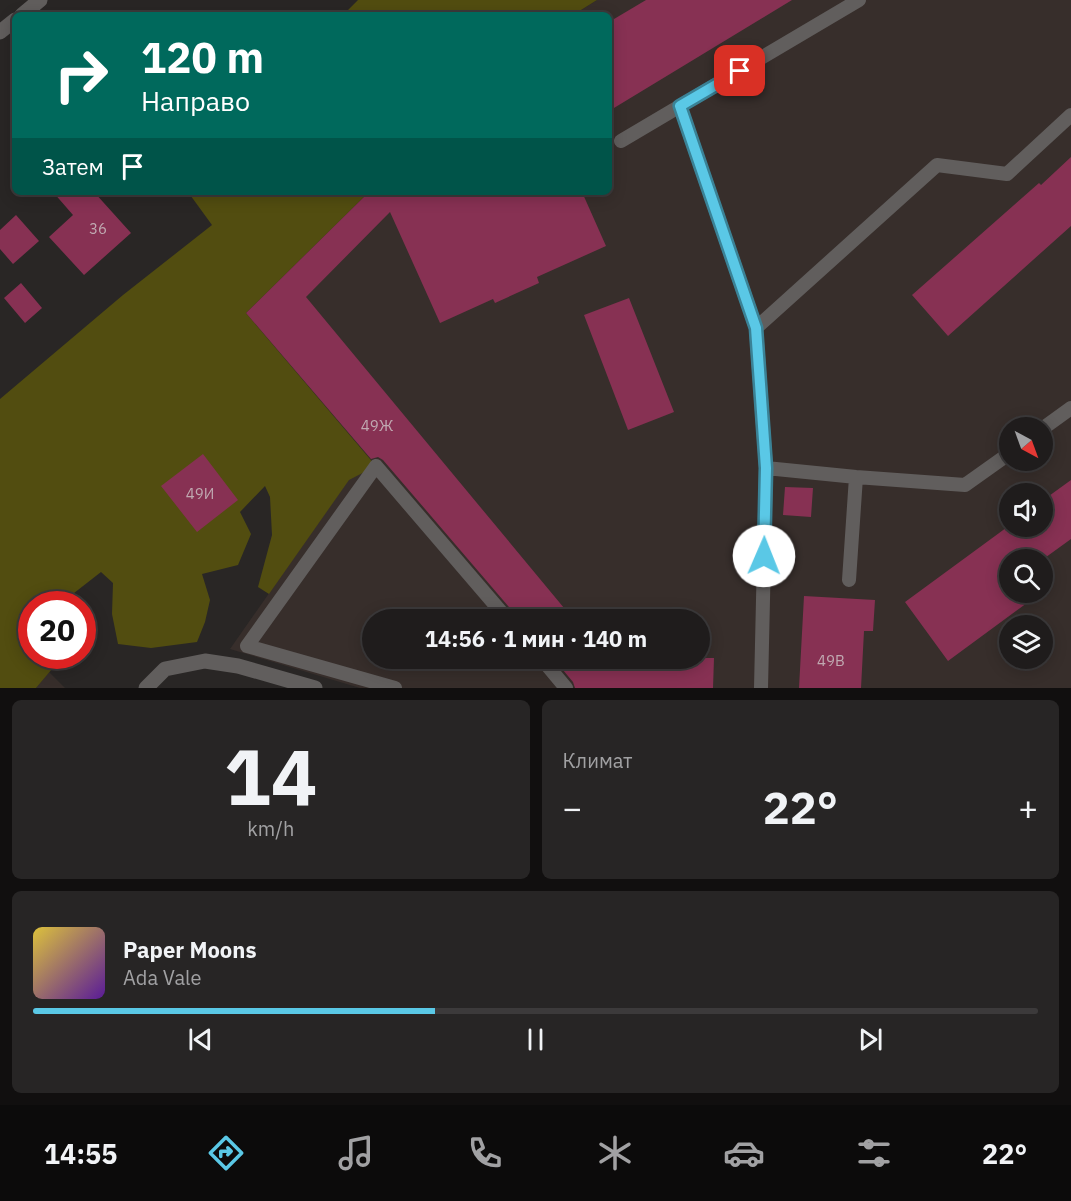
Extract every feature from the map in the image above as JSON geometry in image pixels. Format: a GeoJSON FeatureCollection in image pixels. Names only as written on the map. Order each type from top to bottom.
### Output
{"type":"FeatureCollection","features":[{"type":"Feature","properties":{"kind":"street"},"geometry":{"type":"LineString","coordinates":[[25,12],[40,0]]}},
{"type":"Feature","properties":{"kind":"street"},"geometry":{"type":"LineString","coordinates":[[0,32],[12,22]]}},
{"type":"Feature","properties":{"kind":"street"},"geometry":{"type":"LineString","coordinates":[[146,688],[165,669],[205,662],[238,666],[315,688]]}},
{"type":"Feature","properties":{"kind":"lane"},"geometry":{"type":"LineString","coordinates":[[621,141],[859,0]]}},
{"type":"Feature","properties":{"kind":"lane"},"geometry":{"type":"LineString","coordinates":[[680,106],[756,328],[766,468],[761,688]]}},
{"type":"Feature","properties":{"kind":"lane"},"geometry":{"type":"LineString","coordinates":[[756,328],[937,165],[1007,174],[1071,115]]}},
{"type":"Feature","properties":{"kind":"lane"},"geometry":{"type":"LineString","coordinates":[[1053,421],[1071,408]]}},
{"type":"Feature","properties":{"kind":"lane"},"geometry":{"type":"LineString","coordinates":[[766,468],[965,485],[999,461]]}},
{"type":"Feature","properties":{"kind":"lane"},"geometry":{"type":"LineString","coordinates":[[395,688],[247,646],[376,466],[499,609]]}},
{"type":"Feature","properties":{"kind":"lane"},"geometry":{"type":"LineString","coordinates":[[849,579],[855,477]]}},
{"type":"Feature","properties":{"kind":"lane"},"geometry":{"type":"LineString","coordinates":[[550,669],[566,688]]}},
{"type":"Feature","properties":{"kind":"shaded area"},"geometry":{"type":"Polygon","coordinates":[[[358,0],[597,0],[578,12],[346,12],[358,0]]]}},
{"type":"Feature","properties":{"kind":"shaded area"},"geometry":{"type":"Polygon","coordinates":[[[597,0],[1071,0],[1071,688],[360,688],[230,649],[349,479],[376,466],[246,313],[366,195],[612,195],[612,12],[578,12],[597,0]]]}},
{"type":"Feature","properties":{"kind":"shaded area"},"geometry":{"type":"Polygon","coordinates":[[[190,195],[366,195],[246,313],[376,466],[349,480],[269,594],[258,587],[272,535],[270,497],[265,486],[240,512],[251,534],[238,565],[202,574],[210,600],[197,642],[151,648],[118,644],[112,614],[113,583],[101,572],[77,591],[18,591],[18,669],[52,669],[36,688],[0,688],[0,399],[123,295],[212,225],[190,195]]]}},
{"type":"Feature","properties":{"kind":"shaded area"},"geometry":{"type":"Polygon","coordinates":[[[49,672],[65,688],[36,688],[49,672]]]}},
{"type":"Feature","properties":{"kind":"building"},"geometry":{"type":"Polygon","coordinates":[[[646,0],[792,0],[612,109],[612,20],[646,0]]]}},
{"type":"Feature","properties":{"kind":"building"},"geometry":{"type":"Polygon","coordinates":[[[1071,157],[1071,226],[948,336],[912,295],[1071,157]]]}},
{"type":"Feature","properties":{"kind":"building"},"geometry":{"type":"Polygon","coordinates":[[[56,195],[97,195],[131,233],[84,275],[49,237],[73,215],[56,195]]]}},
{"type":"Feature","properties":{"kind":"building"},"geometry":{"type":"Polygon","coordinates":[[[366,195],[583,195],[606,246],[537,277],[539,283],[495,303],[493,299],[440,323],[390,212],[306,297],[565,609],[511,609],[383,460],[378,457],[371,459],[246,313],[366,195]]]}},
{"type":"Feature","properties":{"kind":"building"},"geometry":{"type":"Polygon","coordinates":[[[16,215],[39,241],[13,264],[0,249],[0,230],[16,215]]]}},
{"type":"Feature","properties":{"kind":"building"},"geometry":{"type":"Polygon","coordinates":[[[21,283],[42,308],[25,323],[4,298],[21,283]]]}},
{"type":"Feature","properties":{"kind":"building"},"geometry":{"type":"Polygon","coordinates":[[[629,298],[674,412],[628,430],[584,315],[629,298]]]}},
{"type":"Feature","properties":{"kind":"building"},"geometry":{"type":"Polygon","coordinates":[[[203,454],[238,500],[197,532],[161,486],[203,454]]]}},
{"type":"Feature","properties":{"kind":"building"},"geometry":{"type":"Polygon","coordinates":[[[1071,480],[1071,539],[1053,552],[1053,549],[999,549],[999,603],[1027,603],[1011,615],[999,615],[999,624],[948,661],[905,602],[999,533],[999,537],[1053,537],[1053,493],[1071,480]]]}},
{"type":"Feature","properties":{"kind":"building"},"geometry":{"type":"Polygon","coordinates":[[[785,487],[813,488],[811,517],[783,515],[785,487]]]}},
{"type":"Feature","properties":{"kind":"building"},"geometry":{"type":"Polygon","coordinates":[[[804,596],[875,600],[873,631],[864,631],[861,688],[799,688],[804,596]]]}},
{"type":"Feature","properties":{"kind":"building"},"geometry":{"type":"Polygon","coordinates":[[[710,658],[714,658],[713,688],[575,688],[562,669],[710,669],[710,658]]]}},
{"type":"Feature","properties":{"kind":"route"},"geometry":{"type":"LineString","coordinates":[[740,71],[680,106],[756,328],[766,468],[764,556]]}}]}
